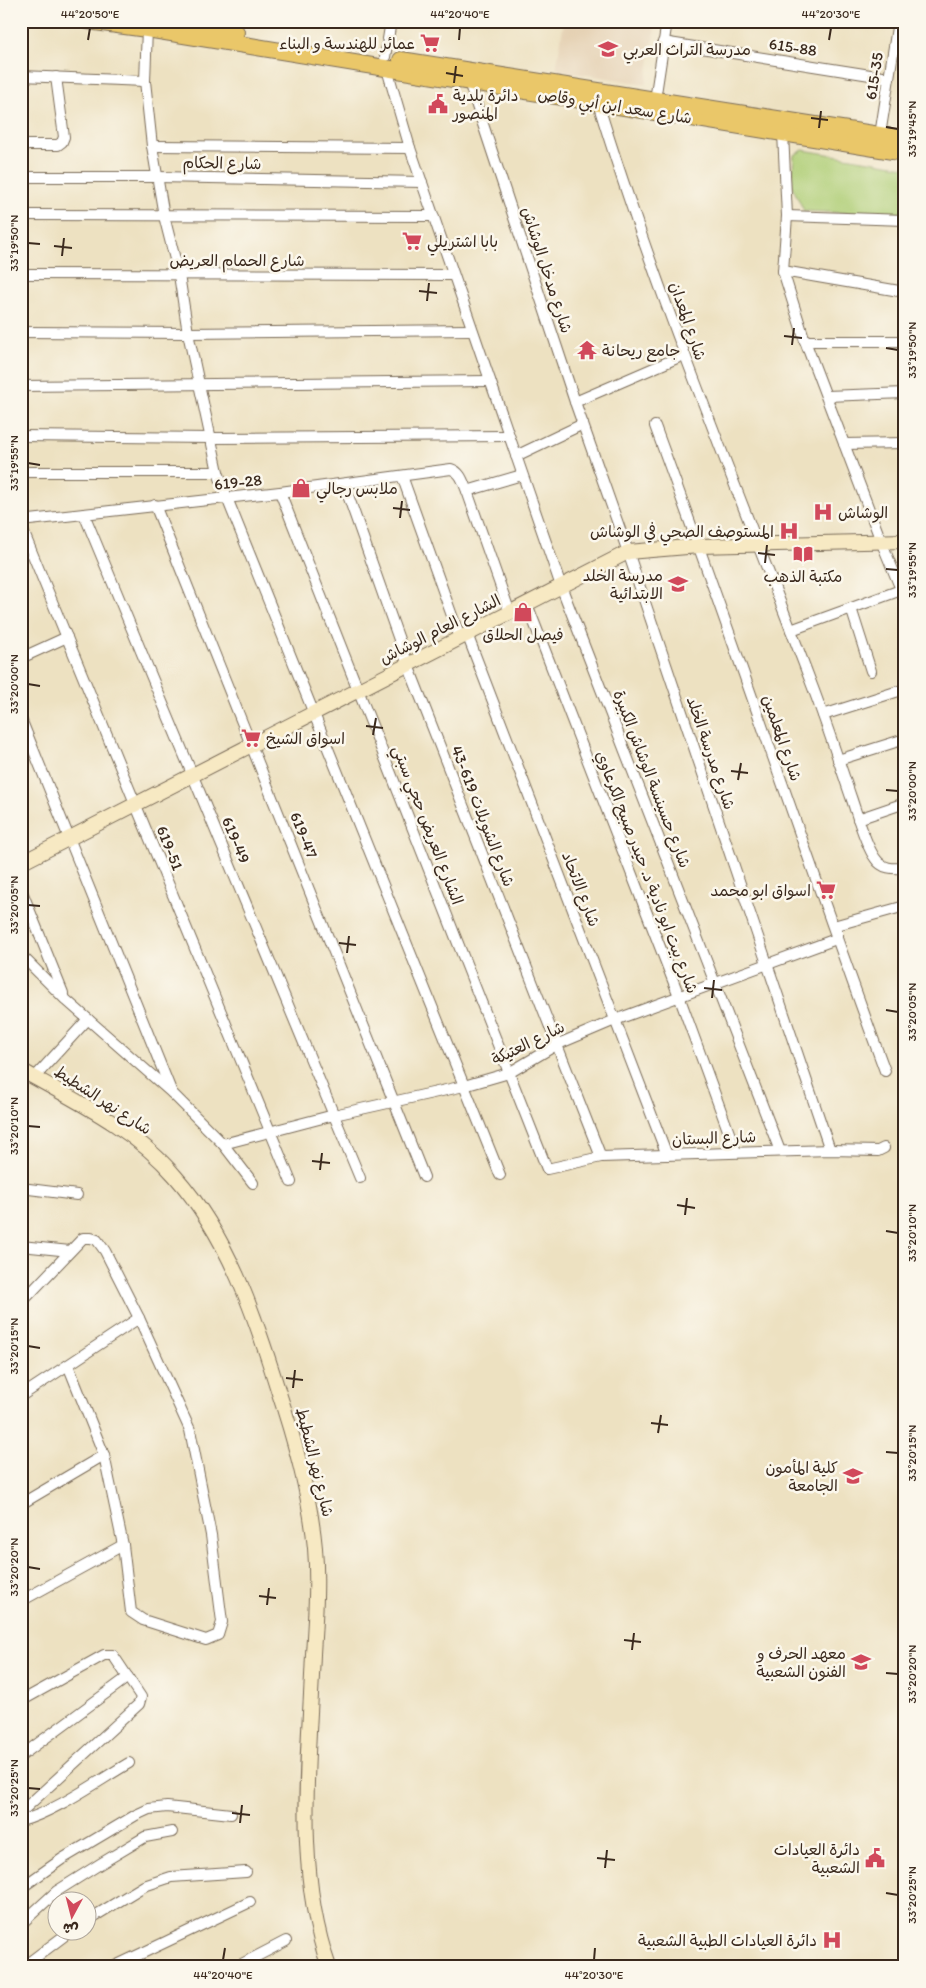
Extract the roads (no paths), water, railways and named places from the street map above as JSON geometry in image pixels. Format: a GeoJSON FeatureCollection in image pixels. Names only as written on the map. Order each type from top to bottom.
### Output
{"type":"FeatureCollection","features":[{"type":"Feature","properties":{"kind":"main road","name":"شارع سعد ابن أبي وقاص"},"geometry":{"type":"LineString","coordinates":[[88,21],[655,100],[905,139]]}},
{"type":"Feature","properties":{"kind":"main road","name":"شارع سعد ابن أبي وقاص"},"geometry":{"type":"LineString","coordinates":[[171,21],[216,25],[469,82],[905,153]]}},
{"type":"Feature","properties":{"kind":"main road","name":"الشارع العام الوشاش"},"geometry":{"type":"LineString","coordinates":[[21,863],[628,552],[699,546],[905,541]]}},
{"type":"Feature","properties":{"kind":"main road","name":"شارع نهر الشطيط"},"geometry":{"type":"LineString","coordinates":[[21,1070],[116,1126],[147,1149],[175,1176],[202,1212],[225,1251],[244,1292],[264,1344],[304,1480],[315,1547],[316,1591],[307,1830],[314,1912],[329,1967]]}},
{"type":"Feature","properties":{"kind":"street"},"geometry":{"type":"LineString","coordinates":[[386,63],[391,21]]}},
{"type":"Feature","properties":{"kind":"street"},"geometry":{"type":"LineString","coordinates":[[655,100],[667,21]]}},
{"type":"Feature","properties":{"kind":"street","name":"615-35"},"geometry":{"type":"LineString","coordinates":[[880,135],[898,21]]}},
{"type":"Feature","properties":{"kind":"street"},"geometry":{"type":"LineString","coordinates":[[147,29],[145,81],[157,177],[164,216],[179,275],[188,333],[218,472],[226,498],[500,1175]]}},
{"type":"Feature","properties":{"kind":"street","name":"615-88"},"geometry":{"type":"LineString","coordinates":[[663,42],[889,78]]}},
{"type":"Feature","properties":{"kind":"street","name":"شارع حسينسة الوشاش الكبيرة"},"geometry":{"type":"LineString","coordinates":[[386,63],[410,148],[561,586],[780,1151]]}},
{"type":"Feature","properties":{"kind":"street"},"geometry":{"type":"LineString","coordinates":[[21,76],[145,81]]}},
{"type":"Feature","properties":{"kind":"street"},"geometry":{"type":"LineString","coordinates":[[21,145],[58,145],[62,142],[64,137],[56,77]]}},
{"type":"Feature","properties":{"kind":"street","name":"شارع مدخل الوشاش"},"geometry":{"type":"LineString","coordinates":[[469,82],[575,402],[628,552]]}},
{"type":"Feature","properties":{"kind":"street","name":"شارع المعدان"},"geometry":{"type":"LineString","coordinates":[[598,103],[684,355],[760,545],[823,715],[858,819],[875,859],[883,866],[892,870],[905,868]]}},
{"type":"Feature","properties":{"kind":"street"},"geometry":{"type":"LineString","coordinates":[[783,133],[787,216],[783,271],[805,341],[881,541],[904,596],[851,608],[791,630]]}},
{"type":"Feature","properties":{"kind":"street"},"geometry":{"type":"LineString","coordinates":[[152,146],[410,148]]}},
{"type":"Feature","properties":{"kind":"street","name":"شارع الحكام"},"geometry":{"type":"LineString","coordinates":[[21,177],[157,177],[422,182]]}},
{"type":"Feature","properties":{"kind":"street"},"geometry":{"type":"LineString","coordinates":[[21,215],[433,216]]}},
{"type":"Feature","properties":{"kind":"street"},"geometry":{"type":"LineString","coordinates":[[787,216],[905,220]]}},
{"type":"Feature","properties":{"kind":"street"},"geometry":{"type":"LineString","coordinates":[[783,271],[905,292]]}},
{"type":"Feature","properties":{"kind":"street","name":"شارع الحمام العريض"},"geometry":{"type":"LineString","coordinates":[[21,274],[454,275]]}},
{"type":"Feature","properties":{"kind":"street"},"geometry":{"type":"LineString","coordinates":[[21,332],[188,333],[472,330]]}},
{"type":"Feature","properties":{"kind":"street"},"geometry":{"type":"LineString","coordinates":[[805,341],[905,341]]}},
{"type":"Feature","properties":{"kind":"street"},"geometry":{"type":"LineString","coordinates":[[575,402],[684,355]]}},
{"type":"Feature","properties":{"kind":"street"},"geometry":{"type":"LineString","coordinates":[[21,386],[490,381]]}},
{"type":"Feature","properties":{"kind":"street"},"geometry":{"type":"LineString","coordinates":[[827,396],[905,393]]}},
{"type":"Feature","properties":{"kind":"street"},"geometry":{"type":"LineString","coordinates":[[516,456],[583,424]]}},
{"type":"Feature","properties":{"kind":"street","name":"شارع المعلمين"},"geometry":{"type":"LineString","coordinates":[[655,426],[699,546],[836,939],[885,1071]]}},
{"type":"Feature","properties":{"kind":"street"},"geometry":{"type":"LineString","coordinates":[[21,436],[211,438],[509,436]]}},
{"type":"Feature","properties":{"kind":"street"},"geometry":{"type":"LineString","coordinates":[[844,444],[905,443]]}},
{"type":"Feature","properties":{"kind":"street","name":"619-28"},"geometry":{"type":"LineString","coordinates":[[21,521],[280,492],[451,469],[457,471],[467,491]]}},
{"type":"Feature","properties":{"kind":"street"},"geometry":{"type":"LineString","coordinates":[[21,472],[218,472]]}},
{"type":"Feature","properties":{"kind":"street"},"geometry":{"type":"LineString","coordinates":[[510,612],[467,491],[522,475]]}},
{"type":"Feature","properties":{"kind":"street","name":"شارع الاتحاد"},"geometry":{"type":"LineString","coordinates":[[402,476],[667,1155]]}},
{"type":"Feature","properties":{"kind":"street","name":"شارع الشويلات 619-43"},"geometry":{"type":"LineString","coordinates":[[344,484],[408,665],[556,1045],[602,1157]]}},
{"type":"Feature","properties":{"kind":"street","name":"الشارع العريض حجي سبتي"},"geometry":{"type":"LineString","coordinates":[[280,492],[546,1169]]}},
{"type":"Feature","properties":{"kind":"street","name":"619-47"},"geometry":{"type":"LineString","coordinates":[[156,505],[424,1177]]}},
{"type":"Feature","properties":{"kind":"street","name":"619-49"},"geometry":{"type":"LineString","coordinates":[[84,514],[360,1178]]}},
{"type":"Feature","properties":{"kind":"street","name":"619-51"},"geometry":{"type":"LineString","coordinates":[[21,526],[292,1182]]}},
{"type":"Feature","properties":{"kind":"street","name":"شارع مدرسة الخلد"},"geometry":{"type":"LineString","coordinates":[[628,552],[830,1150]]}},
{"type":"Feature","properties":{"kind":"street","name":"شارع بيت ابو نادية د. حيدر صبيح الكرعاوي"},"geometry":{"type":"LineString","coordinates":[[527,604],[679,996],[736,1152]]}},
{"type":"Feature","properties":{"kind":"street"},"geometry":{"type":"LineString","coordinates":[[851,608],[871,670]]}},
{"type":"Feature","properties":{"kind":"street"},"geometry":{"type":"LineString","coordinates":[[21,658],[67,637]]}},
{"type":"Feature","properties":{"kind":"street"},"geometry":{"type":"LineString","coordinates":[[823,715],[905,690]]}},
{"type":"Feature","properties":{"kind":"street"},"geometry":{"type":"LineString","coordinates":[[21,719],[172,1093]]}},
{"type":"Feature","properties":{"kind":"street"},"geometry":{"type":"LineString","coordinates":[[838,760],[905,739]]}},
{"type":"Feature","properties":{"kind":"street"},"geometry":{"type":"LineString","coordinates":[[858,819],[905,803]]}},
{"type":"Feature","properties":{"kind":"street"},"geometry":{"type":"LineString","coordinates":[[21,889],[65,999]]}},
{"type":"Feature","properties":{"kind":"street"},"geometry":{"type":"LineString","coordinates":[[836,939],[837,925],[905,906]]}},
{"type":"Feature","properties":{"kind":"street","name":"شارع العتيکة"},"geometry":{"type":"LineString","coordinates":[[223,1144],[334,1115],[464,1086],[509,1073],[556,1045],[615,1020],[836,939]]}},
{"type":"Feature","properties":{"kind":"street"},"geometry":{"type":"LineString","coordinates":[[21,955],[65,999],[172,1093],[223,1144],[253,1183]]}},
{"type":"Feature","properties":{"kind":"street"},"geometry":{"type":"LineString","coordinates":[[35,1077],[88,1019]]}},
{"type":"Feature","properties":{"kind":"street","name":"شارع البستان"},"geometry":{"type":"LineString","coordinates":[[546,1169],[602,1157],[780,1151],[878,1151],[884,1148]]}},
{"type":"Feature","properties":{"kind":"street"},"geometry":{"type":"LineString","coordinates":[[21,1188],[77,1195]]}},
{"type":"Feature","properties":{"kind":"street"},"geometry":{"type":"LineString","coordinates":[[21,1303],[83,1238],[97,1240],[105,1251],[139,1318],[190,1430],[212,1535],[222,1622],[218,1635],[206,1640],[143,1620],[131,1612],[123,1545],[104,1455],[68,1366]]}},
{"type":"Feature","properties":{"kind":"street"},"geometry":{"type":"LineString","coordinates":[[21,1246],[70,1251]]}},
{"type":"Feature","properties":{"kind":"street"},"geometry":{"type":"LineString","coordinates":[[21,1396],[139,1318]]}},
{"type":"Feature","properties":{"kind":"street"},"geometry":{"type":"LineString","coordinates":[[21,1504],[104,1455]]}},
{"type":"Feature","properties":{"kind":"street"},"geometry":{"type":"LineString","coordinates":[[21,1600],[123,1545]]}},
{"type":"Feature","properties":{"kind":"street"},"geometry":{"type":"LineString","coordinates":[[21,1701],[104,1655],[113,1655],[140,1694],[141,1699],[139,1704],[21,1812]]}},
{"type":"Feature","properties":{"kind":"street"},"geometry":{"type":"LineString","coordinates":[[21,1756],[128,1678]]}},
{"type":"Feature","properties":{"kind":"street"},"geometry":{"type":"LineString","coordinates":[[21,1821],[31,1819],[54,1807],[129,1764]]}},
{"type":"Feature","properties":{"kind":"street"},"geometry":{"type":"LineString","coordinates":[[21,1888],[62,1859],[149,1809],[167,1807],[231,1814]]}},
{"type":"Feature","properties":{"kind":"street"},"geometry":{"type":"LineString","coordinates":[[21,1924],[57,1891],[100,1864],[145,1837],[172,1832]]}},
{"type":"Feature","properties":{"kind":"street"},"geometry":{"type":"LineString","coordinates":[[98,1914],[144,1886],[171,1877],[246,1872]]}},
{"type":"Feature","properties":{"kind":"street"},"geometry":{"type":"LineString","coordinates":[[113,1967],[250,1902]]}},
{"type":"Feature","properties":{"kind":"street"},"geometry":{"type":"LineString","coordinates":[[23,1967],[59,1940]]}},
{"type":"Feature","properties":{"kind":"street"},"geometry":{"type":"LineString","coordinates":[[236,1967],[286,1940]]}},
{"type":"Feature","properties":{"kind":"place","name":"عمائر للهندسة و البناء"},"geometry":{"type":"Point","coordinates":[430,43]}},
{"type":"Feature","properties":{"kind":"place","name":"مدرسة التراث العربي"},"geometry":{"type":"Point","coordinates":[608,49]}},
{"type":"Feature","properties":{"kind":"place","name":"دائرة بلدية المنصور"},"geometry":{"type":"Point","coordinates":[438,104]}},
{"type":"Feature","properties":{"kind":"place","name":"بابا اشتريلي"},"geometry":{"type":"Point","coordinates":[412,241]}},
{"type":"Feature","properties":{"kind":"place","name":"جامع ريحانة"},"geometry":{"type":"Point","coordinates":[587,350]}},
{"type":"Feature","properties":{"kind":"place","name":"ملابس رجالي"},"geometry":{"type":"Point","coordinates":[301,488]}},
{"type":"Feature","properties":{"kind":"place","name":"الوشاش"},"geometry":{"type":"Point","coordinates":[823,512]}},
{"type":"Feature","properties":{"kind":"place","name":"المستوصف الصحي في الوشاش"},"geometry":{"type":"Point","coordinates":[789,531]}},
{"type":"Feature","properties":{"kind":"place","name":"مكتبة الذهب"},"geometry":{"type":"Point","coordinates":[803,554]}},
{"type":"Feature","properties":{"kind":"place","name":"مدرسة الخلد الابتدائية"},"geometry":{"type":"Point","coordinates":[678,584]}},
{"type":"Feature","properties":{"kind":"place","name":"فيصل الحلاق"},"geometry":{"type":"Point","coordinates":[523,612]}},
{"type":"Feature","properties":{"kind":"place","name":"اسواق الشيخ"},"geometry":{"type":"Point","coordinates":[251,738]}},
{"type":"Feature","properties":{"kind":"place","name":"اسواق ابو محمد"},"geometry":{"type":"Point","coordinates":[826,890]}},
{"type":"Feature","properties":{"kind":"place","name":"كلية المأمون الجامعة"},"geometry":{"type":"Point","coordinates":[853,1476]}},
{"type":"Feature","properties":{"kind":"place","name":"معهد الحرف و الفنون الشعبية"},"geometry":{"type":"Point","coordinates":[861,1662]}},
{"type":"Feature","properties":{"kind":"place","name":"دائرة العيادات الشعبية"},"geometry":{"type":"Point","coordinates":[875,1858]}},
{"type":"Feature","properties":{"kind":"place","name":"دائرة العيادات الطبية الشعبية"},"geometry":{"type":"Point","coordinates":[832,1940]}}]}
